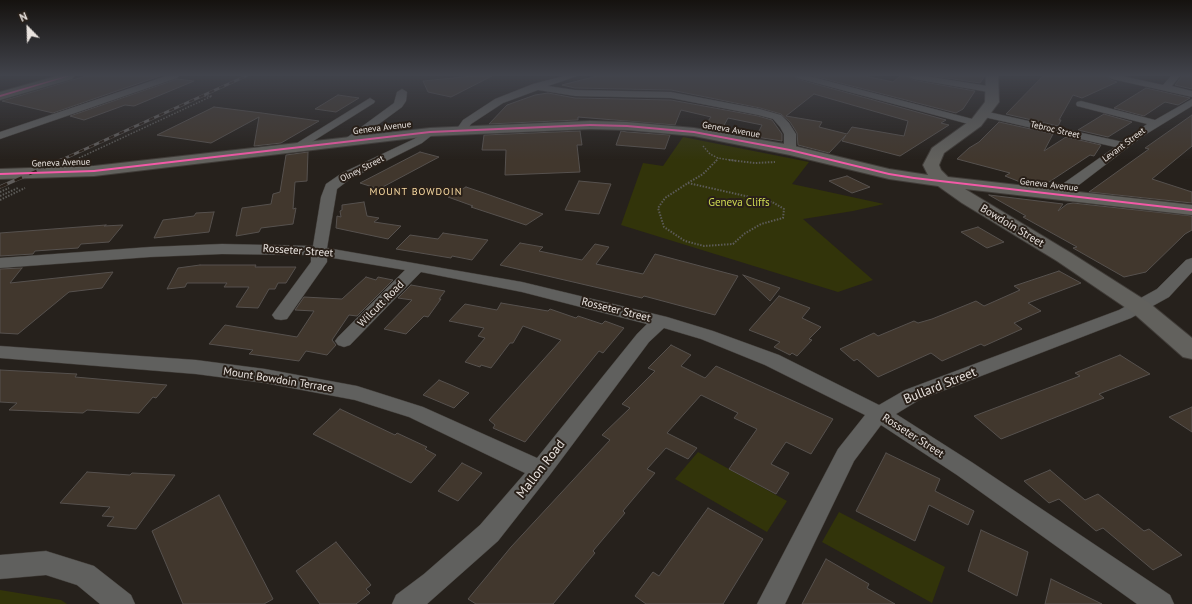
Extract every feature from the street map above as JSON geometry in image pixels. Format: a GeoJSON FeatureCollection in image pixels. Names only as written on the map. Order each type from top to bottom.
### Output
{"type":"FeatureCollection","features":[{"type":"Feature","properties":{"kind":"main road","name":"Bowdoin Street"},"geometry":{"type":"LineString","coordinates":[[990,104],[980,119],[937,151],[931,165],[934,172],[944,182],[968,199],[1064,257],[1140,307],[1192,351]]}},
{"type":"Feature","properties":{"kind":"main road","name":"Geneva Avenue"},"geometry":{"type":"LineString","coordinates":[[3,180],[94,171],[430,132],[612,126],[656,128],[702,134],[790,150],[889,174],[944,182],[1192,210]]}},
{"type":"Feature","properties":{"kind":"street"},"geometry":{"type":"LineString","coordinates":[[0,136],[92,104]]}},
{"type":"Feature","properties":{"kind":"street"},"geometry":{"type":"LineString","coordinates":[[294,148],[365,104]]}},
{"type":"Feature","properties":{"kind":"street"},"geometry":{"type":"LineString","coordinates":[[349,141],[399,104]]}},
{"type":"Feature","properties":{"kind":"street"},"geometry":{"type":"LineString","coordinates":[[462,130],[467,122],[496,104]]}},
{"type":"Feature","properties":{"kind":"street"},"geometry":{"type":"LineString","coordinates":[[719,104],[778,117],[785,124],[790,134],[790,150]]}},
{"type":"Feature","properties":{"kind":"street","name":"Tebroc Street"},"geometry":{"type":"LineString","coordinates":[[918,104],[980,119],[1125,146]]}},
{"type":"Feature","properties":{"kind":"street"},"geometry":{"type":"LineString","coordinates":[[1082,104],[1155,123]]}},
{"type":"Feature","properties":{"kind":"street","name":"Levant Street"},"geometry":{"type":"LineString","coordinates":[[1073,196],[1068,190],[1069,186],[1155,123],[1188,104]]}},
{"type":"Feature","properties":{"kind":"street","name":"Olney Street"},"geometry":{"type":"LineString","coordinates":[[319,251],[323,237],[328,197],[331,187],[346,176],[418,141],[430,132]]}},
{"type":"Feature","properties":{"kind":"street","name":"Rosseter Street"},"geometry":{"type":"LineString","coordinates":[[0,263],[222,249],[319,251],[417,267],[522,287],[661,321],[707,335],[772,360],[880,414],[965,469],[1160,604]]}},
{"type":"Feature","properties":{"kind":"street"},"geometry":{"type":"LineString","coordinates":[[281,315],[318,262],[319,251]]}},
{"type":"Feature","properties":{"kind":"street","name":"Bullard Street"},"geometry":{"type":"LineString","coordinates":[[772,604],[820,504],[846,456],[868,425],[880,414],[912,395],[1099,325],[1140,307],[1163,293],[1192,263]]}},
{"type":"Feature","properties":{"kind":"street","name":"Wilcutt Road"},"geometry":{"type":"LineString","coordinates":[[344,341],[417,267]]}},
{"type":"Feature","properties":{"kind":"street","name":"Mallon Road"},"geometry":{"type":"LineString","coordinates":[[406,604],[433,583],[489,533],[541,470],[643,338],[661,321]]}},
{"type":"Feature","properties":{"kind":"street","name":"Mount Bowdoin Terrace"},"geometry":{"type":"LineString","coordinates":[[0,352],[196,367],[265,376],[357,393],[416,412],[541,470]]}},
{"type":"Feature","properties":{"kind":"street"},"geometry":{"type":"LineString","coordinates":[[0,567],[46,563],[85,575],[121,604]]}},
{"type":"Feature","properties":{"kind":"path"},"geometry":{"type":"LineString","coordinates":[[78,159],[82,155],[194,104]]}},
{"type":"Feature","properties":{"kind":"path"},"geometry":{"type":"LineString","coordinates":[[702,134],[703,146],[710,154],[718,158],[755,163],[803,158],[806,154]]}},
{"type":"Feature","properties":{"kind":"path"},"geometry":{"type":"LineString","coordinates":[[688,183],[772,202],[784,209],[783,218],[761,224],[744,234],[733,244],[704,246],[685,241],[664,227],[658,208],[665,198],[688,183],[703,174],[718,158]]}},
{"type":"Feature","properties":{"kind":"path"},"geometry":{"type":"LineString","coordinates":[[0,196],[19,187],[3,180]]}},
{"type":"Feature","properties":{"kind":"path"},"geometry":{"type":"LineString","coordinates":[[0,200],[25,187]]}},
{"type":"Feature","properties":{"kind":"green space","name":"Geneva Cliffs"},"geometry":{"type":"Polygon","coordinates":[[[683,137],[809,162],[792,184],[884,204],[853,211],[803,219],[873,280],[838,292],[621,225],[643,163],[663,166],[683,137]]]}},
{"type":"Feature","properties":{"kind":"green space"},"geometry":{"type":"Polygon","coordinates":[[[698,452],[787,501],[767,532],[675,479],[698,452]]]}},
{"type":"Feature","properties":{"kind":"green space"},"geometry":{"type":"Polygon","coordinates":[[[839,512],[945,567],[932,603],[822,542],[839,512]]]}},
{"type":"Feature","properties":{"kind":"green space"},"geometry":{"type":"Polygon","coordinates":[[[0,590],[61,600],[67,604],[0,604],[0,590]]]}},
{"type":"Feature","properties":{"kind":"building"},"geometry":{"type":"Polygon","coordinates":[[[16,104],[78,104],[53,113],[16,104]]]}},
{"type":"Feature","properties":{"kind":"building"},"geometry":{"type":"Polygon","coordinates":[[[104,104],[138,104],[134,106],[125,105],[84,120],[70,116],[104,104]]]}},
{"type":"Feature","properties":{"kind":"building"},"geometry":{"type":"Polygon","coordinates":[[[323,104],[349,104],[336,112],[315,109],[323,104]]]}},
{"type":"Feature","properties":{"kind":"building"},"geometry":{"type":"Polygon","coordinates":[[[694,104],[772,120],[782,134],[782,141],[756,137],[762,125],[728,118],[721,131],[703,128],[711,117],[681,110],[675,125],[578,117],[578,120],[489,124],[507,105],[694,104]]]}},
{"type":"Feature","properties":{"kind":"building"},"geometry":{"type":"Polygon","coordinates":[[[741,104],[801,104],[786,116],[822,122],[819,127],[847,134],[852,127],[904,136],[908,121],[849,104],[889,104],[946,120],[941,123],[949,125],[900,156],[842,141],[846,135],[829,153],[798,145],[797,133],[790,122],[781,114],[741,104]]]}},
{"type":"Feature","properties":{"kind":"building"},"geometry":{"type":"Polygon","coordinates":[[[922,104],[966,104],[963,109],[956,113],[922,104]]]}},
{"type":"Feature","properties":{"kind":"building"},"geometry":{"type":"Polygon","coordinates":[[[1016,104],[1068,104],[1059,120],[1061,120],[1058,126],[1006,114],[1016,104]]]}},
{"type":"Feature","properties":{"kind":"building"},"geometry":{"type":"Polygon","coordinates":[[[1120,104],[1162,104],[1144,116],[1114,108],[1120,104]]]}},
{"type":"Feature","properties":{"kind":"building"},"geometry":{"type":"Polygon","coordinates":[[[214,107],[319,121],[281,143],[254,146],[259,117],[211,143],[157,135],[214,107]]]}},
{"type":"Feature","properties":{"kind":"building"},"geometry":{"type":"Polygon","coordinates":[[[1104,114],[1132,122],[1108,137],[1078,130],[1104,114]]]}},
{"type":"Feature","properties":{"kind":"building"},"geometry":{"type":"Polygon","coordinates":[[[1192,115],[1192,146],[1152,179],[1192,192],[1192,203],[1089,192],[1149,149],[1145,148],[1192,115]]]}},
{"type":"Feature","properties":{"kind":"building"},"geometry":{"type":"Polygon","coordinates":[[[999,122],[1053,134],[1044,151],[1066,137],[1101,145],[1094,156],[1090,155],[1043,186],[1028,185],[1005,176],[1010,173],[957,159],[969,148],[979,142],[999,122]]]}},
{"type":"Feature","properties":{"kind":"building"},"geometry":{"type":"Polygon","coordinates":[[[580,131],[582,145],[577,145],[580,172],[505,175],[506,150],[482,150],[484,135],[580,131]]]}},
{"type":"Feature","properties":{"kind":"building"},"geometry":{"type":"Polygon","coordinates":[[[621,131],[670,135],[665,149],[616,145],[621,131]]]}},
{"type":"Feature","properties":{"kind":"building"},"geometry":{"type":"Polygon","coordinates":[[[308,152],[307,181],[295,182],[293,209],[296,208],[293,224],[261,228],[259,232],[236,236],[242,208],[271,204],[273,194],[280,192],[286,155],[308,152]]]}},
{"type":"Feature","properties":{"kind":"building"},"geometry":{"type":"Polygon","coordinates":[[[420,152],[439,157],[379,189],[360,183],[420,152]]]}},
{"type":"Feature","properties":{"kind":"building"},"geometry":{"type":"Polygon","coordinates":[[[847,176],[870,187],[852,193],[829,181],[847,176]]]}},
{"type":"Feature","properties":{"kind":"building"},"geometry":{"type":"Polygon","coordinates":[[[579,181],[611,184],[599,214],[565,210],[579,181]]]}},
{"type":"Feature","properties":{"kind":"building"},"geometry":{"type":"Polygon","coordinates":[[[466,187],[543,214],[526,225],[471,207],[473,206],[448,197],[466,187]]]}},
{"type":"Feature","properties":{"kind":"building"},"geometry":{"type":"Polygon","coordinates":[[[989,195],[1063,204],[1058,211],[1067,204],[1073,203],[1192,216],[1192,230],[1185,234],[1146,272],[1124,277],[1073,248],[1077,247],[1023,217],[1026,216],[989,195]]]}},
{"type":"Feature","properties":{"kind":"building"},"geometry":{"type":"Polygon","coordinates":[[[364,202],[367,216],[379,218],[374,222],[401,226],[388,239],[336,228],[337,216],[341,217],[340,211],[342,210],[342,205],[364,202]]]}},
{"type":"Feature","properties":{"kind":"building"},"geometry":{"type":"Polygon","coordinates":[[[214,212],[209,232],[154,238],[163,220],[194,216],[196,213],[214,212]]]}},
{"type":"Feature","properties":{"kind":"building"},"geometry":{"type":"Polygon","coordinates":[[[106,225],[104,226],[123,225],[109,242],[81,244],[78,248],[35,251],[33,254],[0,256],[0,233],[106,225]]]}},
{"type":"Feature","properties":{"kind":"building"},"geometry":{"type":"Polygon","coordinates":[[[978,227],[1004,242],[987,248],[961,232],[978,227]]]}},
{"type":"Feature","properties":{"kind":"building"},"geometry":{"type":"Polygon","coordinates":[[[443,233],[488,240],[472,260],[396,249],[410,235],[438,239],[443,233]]]}},
{"type":"Feature","properties":{"kind":"building"},"geometry":{"type":"Polygon","coordinates":[[[520,243],[543,247],[539,251],[582,260],[595,244],[609,247],[596,264],[643,274],[655,254],[738,276],[715,315],[644,296],[642,298],[500,265],[520,243]]]}},
{"type":"Feature","properties":{"kind":"building"},"geometry":{"type":"Polygon","coordinates":[[[200,265],[296,267],[286,283],[278,283],[275,289],[269,289],[258,308],[236,307],[249,287],[224,287],[227,283],[187,283],[185,287],[167,289],[178,268],[200,265]]]}},
{"type":"Feature","properties":{"kind":"building"},"geometry":{"type":"Polygon","coordinates":[[[22,268],[10,283],[113,272],[102,288],[69,292],[18,334],[0,333],[0,269],[22,268]]]}},
{"type":"Feature","properties":{"kind":"building"},"geometry":{"type":"Polygon","coordinates":[[[1059,271],[1081,283],[1028,303],[1041,311],[1014,323],[1022,329],[984,346],[981,344],[942,361],[931,353],[878,377],[857,359],[854,361],[840,349],[874,333],[878,336],[914,321],[918,323],[932,319],[976,301],[984,306],[1020,290],[1014,286],[1059,271]]]}},
{"type":"Feature","properties":{"kind":"building"},"geometry":{"type":"Polygon","coordinates":[[[743,275],[780,288],[770,301],[743,275]]]}},
{"type":"Feature","properties":{"kind":"building"},"geometry":{"type":"Polygon","coordinates":[[[366,277],[376,280],[378,277],[393,280],[357,316],[349,315],[332,340],[336,345],[327,355],[306,351],[299,361],[249,354],[253,350],[209,344],[225,325],[297,337],[314,311],[295,310],[304,297],[342,299],[366,277]]]}},
{"type":"Feature","properties":{"kind":"building"},"geometry":{"type":"Polygon","coordinates":[[[411,285],[445,291],[428,317],[424,316],[406,334],[384,329],[412,300],[398,298],[411,285]]]}},
{"type":"Feature","properties":{"kind":"building"},"geometry":{"type":"Polygon","coordinates":[[[779,296],[810,308],[802,318],[821,327],[809,339],[812,340],[797,356],[792,353],[790,355],[774,347],[780,342],[749,330],[779,296]]]}},
{"type":"Feature","properties":{"kind":"building"},"geometry":{"type":"Polygon","coordinates":[[[501,303],[548,311],[550,309],[576,318],[578,316],[602,324],[605,321],[624,328],[603,353],[599,351],[525,442],[493,428],[495,425],[489,420],[561,340],[523,326],[513,343],[510,343],[491,368],[481,365],[480,367],[465,362],[485,338],[478,336],[484,328],[449,321],[465,304],[497,310],[501,303]]]}},
{"type":"Feature","properties":{"kind":"building"},"geometry":{"type":"Polygon","coordinates":[[[671,345],[691,355],[681,366],[705,378],[716,366],[833,419],[811,454],[786,442],[771,464],[789,473],[776,494],[729,469],[757,429],[734,418],[738,413],[701,395],[667,433],[697,448],[688,459],[666,448],[647,469],[655,473],[623,511],[625,513],[593,551],[595,553],[553,604],[476,604],[468,599],[511,547],[610,440],[602,435],[630,408],[622,404],[655,371],[648,368],[671,345]]]}},
{"type":"Feature","properties":{"kind":"building"},"geometry":{"type":"Polygon","coordinates":[[[1120,355],[1150,374],[1099,394],[1104,398],[1001,439],[974,416],[1080,376],[1075,373],[1120,355]]]}},
{"type":"Feature","properties":{"kind":"building"},"geometry":{"type":"Polygon","coordinates":[[[0,370],[77,374],[75,377],[167,385],[156,398],[153,397],[139,413],[87,410],[83,413],[9,410],[17,403],[0,402],[0,370]]]}},
{"type":"Feature","properties":{"kind":"building"},"geometry":{"type":"Polygon","coordinates":[[[439,380],[469,393],[454,408],[423,395],[439,380]]]}},
{"type":"Feature","properties":{"kind":"building"},"geometry":{"type":"Polygon","coordinates":[[[1192,407],[1192,432],[1169,417],[1192,407]]]}},
{"type":"Feature","properties":{"kind":"building"},"geometry":{"type":"Polygon","coordinates":[[[340,409],[395,435],[397,433],[427,447],[425,449],[436,455],[411,483],[313,434],[340,409]]]}},
{"type":"Feature","properties":{"kind":"building"},"geometry":{"type":"Polygon","coordinates":[[[886,453],[940,479],[935,491],[974,511],[968,525],[929,505],[915,541],[856,511],[886,453]]]}},
{"type":"Feature","properties":{"kind":"building"},"geometry":{"type":"Polygon","coordinates":[[[462,463],[482,473],[458,501],[438,491],[462,463]]]}},
{"type":"Feature","properties":{"kind":"building"},"geometry":{"type":"Polygon","coordinates":[[[1050,470],[1085,500],[1098,494],[1144,531],[1149,529],[1182,555],[1153,570],[1103,528],[1096,531],[1059,499],[1049,503],[1024,481],[1050,470]]]}},
{"type":"Feature","properties":{"kind":"building"},"geometry":{"type":"Polygon","coordinates":[[[87,472],[130,475],[132,473],[175,475],[136,529],[107,526],[114,517],[102,516],[110,507],[60,503],[87,472]]]}},
{"type":"Feature","properties":{"kind":"building"},"geometry":{"type":"Polygon","coordinates":[[[219,495],[273,599],[264,604],[183,604],[152,531],[219,495]]]}},
{"type":"Feature","properties":{"kind":"building"},"geometry":{"type":"Polygon","coordinates":[[[708,508],[763,539],[723,604],[646,604],[635,596],[653,572],[659,576],[708,508]]]}},
{"type":"Feature","properties":{"kind":"building"},"geometry":{"type":"Polygon","coordinates":[[[981,530],[1028,552],[1017,596],[968,571],[981,530]]]}},
{"type":"Feature","properties":{"kind":"building"},"geometry":{"type":"Polygon","coordinates":[[[336,542],[371,585],[366,589],[370,593],[356,604],[320,604],[296,571],[336,542]]]}},
{"type":"Feature","properties":{"kind":"building"},"geometry":{"type":"Polygon","coordinates":[[[826,559],[869,584],[867,588],[895,604],[802,604],[826,559]]]}},
{"type":"Feature","properties":{"kind":"building"},"geometry":{"type":"Polygon","coordinates":[[[1051,579],[1102,604],[1045,604],[1051,579]]]}},
{"type":"Feature","properties":{"kind":"railway"},"geometry":{"type":"LineString","coordinates":[[59,161],[184,104]]}},
{"type":"Feature","properties":{"kind":"railway"},"geometry":{"type":"LineString","coordinates":[[0,187],[61,160]]}},
{"type":"Feature","properties":{"kind":"cycle path"},"geometry":{"type":"LineString","coordinates":[[0,174],[94,171],[430,132],[590,125],[627,126],[694,132],[790,150],[889,174],[914,178],[1192,210]]}},
{"type":"Feature","properties":{"kind":"district","name":"MOUNT BOWDOIN"},"geometry":{"type":"Point","coordinates":[416,192]}}]}
